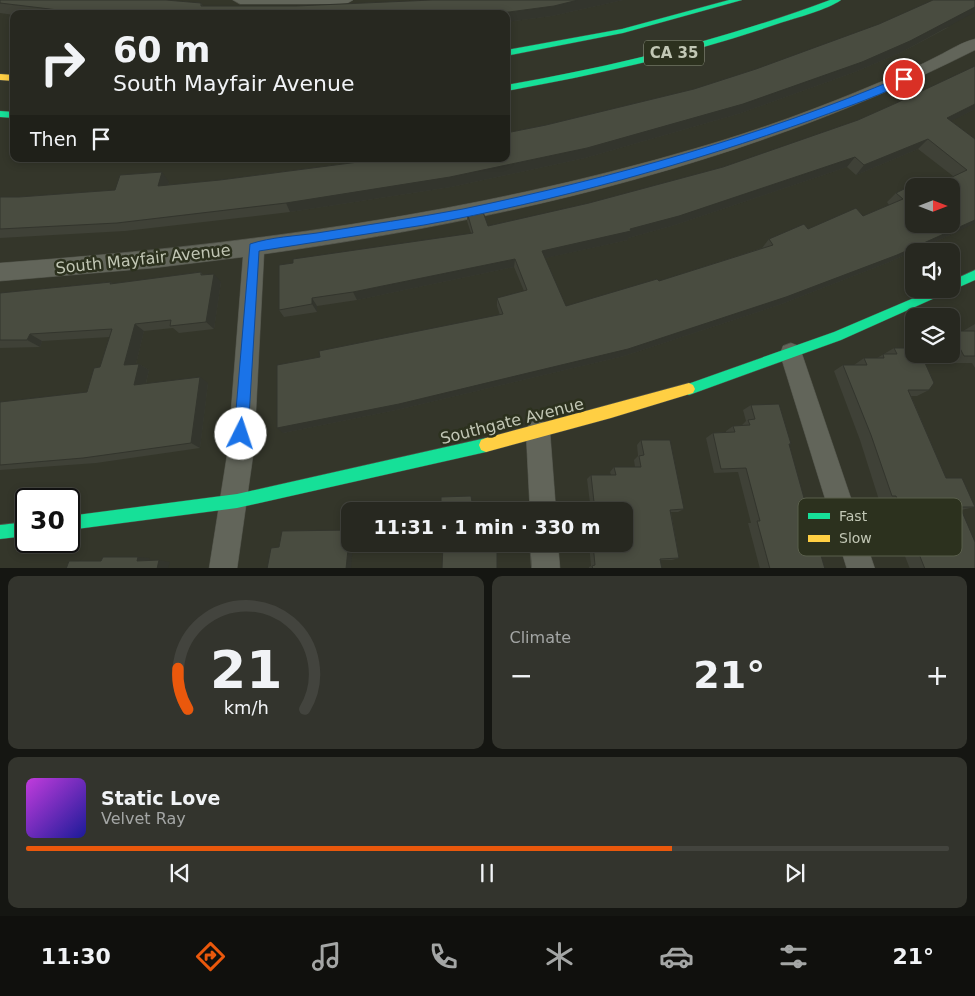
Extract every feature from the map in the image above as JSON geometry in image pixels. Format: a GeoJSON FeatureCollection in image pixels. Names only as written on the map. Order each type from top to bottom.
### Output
{"type":"FeatureCollection","features":[{"type":"Feature","properties":{"kind":"main road","name":"CA 35"},"geometry":{"type":"LineString","coordinates":[[510,52],[623,31],[738,0]]}},
{"type":"Feature","properties":{"kind":"main road","name":"CA 35"},"geometry":{"type":"LineString","coordinates":[[510,87],[582,74],[677,52],[760,28],[837,0]]}},
{"type":"Feature","properties":{"kind":"main road"},"geometry":{"type":"LineString","coordinates":[[960,282],[975,275]]}},
{"type":"Feature","properties":{"kind":"main road","name":"Southgate Avenue"},"geometry":{"type":"LineString","coordinates":[[80,522],[235,501],[336,480],[538,432],[622,409],[791,354],[925,298]]}},
{"type":"Feature","properties":{"kind":"main road"},"geometry":{"type":"LineString","coordinates":[[0,532],[15,530]]}},
{"type":"Feature","properties":{"kind":"street"},"geometry":{"type":"LineString","coordinates":[[240,0],[346,0]]}},
{"type":"Feature","properties":{"kind":"street","name":"South Mayfair Avenue"},"geometry":{"type":"LineString","coordinates":[[0,272],[71,267],[254,247],[425,220],[512,202],[646,169],[765,133],[887,87],[975,44]]}},
{"type":"Feature","properties":{"kind":"street"},"geometry":{"type":"LineString","coordinates":[[223,568],[235,501],[254,247]]}},
{"type":"Feature","properties":{"kind":"street"},"geometry":{"type":"LineString","coordinates":[[791,354],[838,498]]}},
{"type":"Feature","properties":{"kind":"street"},"geometry":{"type":"LineString","coordinates":[[538,432],[542,502]]}},
{"type":"Feature","properties":{"kind":"street"},"geometry":{"type":"LineString","coordinates":[[545,552],[546,568]]}},
{"type":"Feature","properties":{"kind":"street"},"geometry":{"type":"LineString","coordinates":[[857,556],[861,568]]}},
{"type":"Feature","properties":{"kind":"building"},"geometry":{"type":"Polygon","coordinates":[[[0,0],[166,0],[201,3],[201,6],[296,6],[432,0],[578,0],[554,6],[510,12],[510,10],[58,10],[0,3],[0,0]]]}},
{"type":"Feature","properties":{"kind":"building"},"geometry":{"type":"Polygon","coordinates":[[[933,0],[975,0],[975,7],[910,41],[862,62],[743,104],[587,148],[450,177],[286,203],[117,223],[0,229],[0,197],[115,190],[120,175],[162,172],[158,186],[358,162],[510,162],[510,132],[694,89],[756,69],[879,24],[933,0]]]}},
{"type":"Feature","properties":{"kind":"building"},"geometry":{"type":"Polygon","coordinates":[[[975,66],[975,104],[947,118],[975,139],[975,220],[960,227],[960,178],[950,178],[967,170],[928,139],[864,165],[855,157],[679,216],[630,229],[631,231],[542,251],[566,306],[657,279],[659,281],[773,245],[769,239],[804,224],[808,229],[856,208],[863,216],[903,199],[896,193],[905,188],[905,233],[946,233],[924,243],[905,243],[905,251],[786,297],[628,349],[399,404],[277,428],[277,365],[320,357],[319,351],[503,314],[497,298],[527,290],[515,259],[353,292],[312,298],[312,304],[279,310],[279,265],[293,263],[293,259],[473,233],[467,212],[482,209],[488,226],[589,203],[723,167],[858,120],[975,66]]]}},
{"type":"Feature","properties":{"kind":"building"},"geometry":{"type":"Polygon","coordinates":[[[201,272],[201,275],[214,274],[206,322],[170,326],[171,320],[135,324],[124,365],[139,364],[134,385],[200,377],[191,443],[83,458],[0,465],[0,402],[87,392],[94,368],[100,367],[112,329],[30,334],[27,340],[0,340],[0,293],[111,282],[110,284],[201,272]]]}},
{"type":"Feature","properties":{"kind":"building"},"geometry":{"type":"Polygon","coordinates":[[[960,331],[975,331],[975,356],[964,356],[960,348],[960,331]]]}},
{"type":"Feature","properties":{"kind":"building"},"geometry":{"type":"Polygon","coordinates":[[[894,348],[905,348],[905,363],[925,363],[934,383],[929,390],[908,390],[946,478],[962,478],[975,507],[962,507],[962,498],[897,498],[896,496],[892,496],[871,435],[843,365],[867,365],[864,358],[884,358],[883,354],[897,354],[894,348]]]}},
{"type":"Feature","properties":{"kind":"building"},"geometry":{"type":"Polygon","coordinates":[[[779,404],[804,498],[798,498],[798,556],[821,556],[825,568],[770,568],[757,521],[760,521],[746,468],[721,469],[713,433],[735,432],[733,426],[750,425],[748,420],[755,419],[751,405],[779,404]]]}},
{"type":"Feature","properties":{"kind":"building"},"geometry":{"type":"Polygon","coordinates":[[[641,440],[670,440],[684,509],[670,510],[679,558],[660,559],[662,568],[593,568],[592,566],[595,565],[594,552],[633,552],[633,502],[594,502],[591,475],[616,475],[614,467],[641,467],[639,456],[644,455],[641,440]]]}},
{"type":"Feature","properties":{"kind":"building"},"geometry":{"type":"Polygon","coordinates":[[[471,496],[472,502],[441,502],[441,497],[471,496]]]}},
{"type":"Feature","properties":{"kind":"building"},"geometry":{"type":"Polygon","coordinates":[[[962,512],[975,542],[975,568],[925,568],[920,556],[962,556],[962,512]]]}},
{"type":"Feature","properties":{"kind":"building"},"geometry":{"type":"Polygon","coordinates":[[[341,530],[341,552],[348,552],[346,568],[267,568],[271,548],[279,547],[282,531],[341,530]]]}},
{"type":"Feature","properties":{"kind":"building"},"geometry":{"type":"Polygon","coordinates":[[[443,552],[497,552],[497,568],[442,568],[443,552]]]}},
{"type":"Feature","properties":{"kind":"building"},"geometry":{"type":"Polygon","coordinates":[[[103,557],[138,557],[137,561],[159,560],[157,568],[66,568],[69,561],[101,561],[103,557]]]}},
{"type":"Feature","properties":{"kind":"traffic: fast"},"geometry":{"type":"LineString","coordinates":[[510,52],[623,31],[738,0]]}},
{"type":"Feature","properties":{"kind":"traffic: fast"},"geometry":{"type":"LineString","coordinates":[[510,87],[591,72],[674,53],[756,29],[837,0]]}},
{"type":"Feature","properties":{"kind":"traffic: fast"},"geometry":{"type":"LineString","coordinates":[[0,114],[10,115]]}},
{"type":"Feature","properties":{"kind":"traffic: fast"},"geometry":{"type":"LineString","coordinates":[[960,282],[975,275]]}},
{"type":"Feature","properties":{"kind":"traffic: fast"},"geometry":{"type":"LineString","coordinates":[[689,389],[837,336],[925,298]]}},
{"type":"Feature","properties":{"kind":"traffic: fast"},"geometry":{"type":"LineString","coordinates":[[80,522],[237,501],[486,445]]}},
{"type":"Feature","properties":{"kind":"traffic: fast"},"geometry":{"type":"LineString","coordinates":[[0,532],[15,530]]}},
{"type":"Feature","properties":{"kind":"traffic: slow"},"geometry":{"type":"LineString","coordinates":[[0,77],[10,78]]}},
{"type":"Feature","properties":{"kind":"traffic: slow"},"geometry":{"type":"LineString","coordinates":[[486,445],[689,389]]}},
{"type":"Feature","properties":{"kind":"route"},"geometry":{"type":"LineString","coordinates":[[241,434],[254,247],[425,220],[578,187],[646,169],[774,130],[904,79]]}}]}
